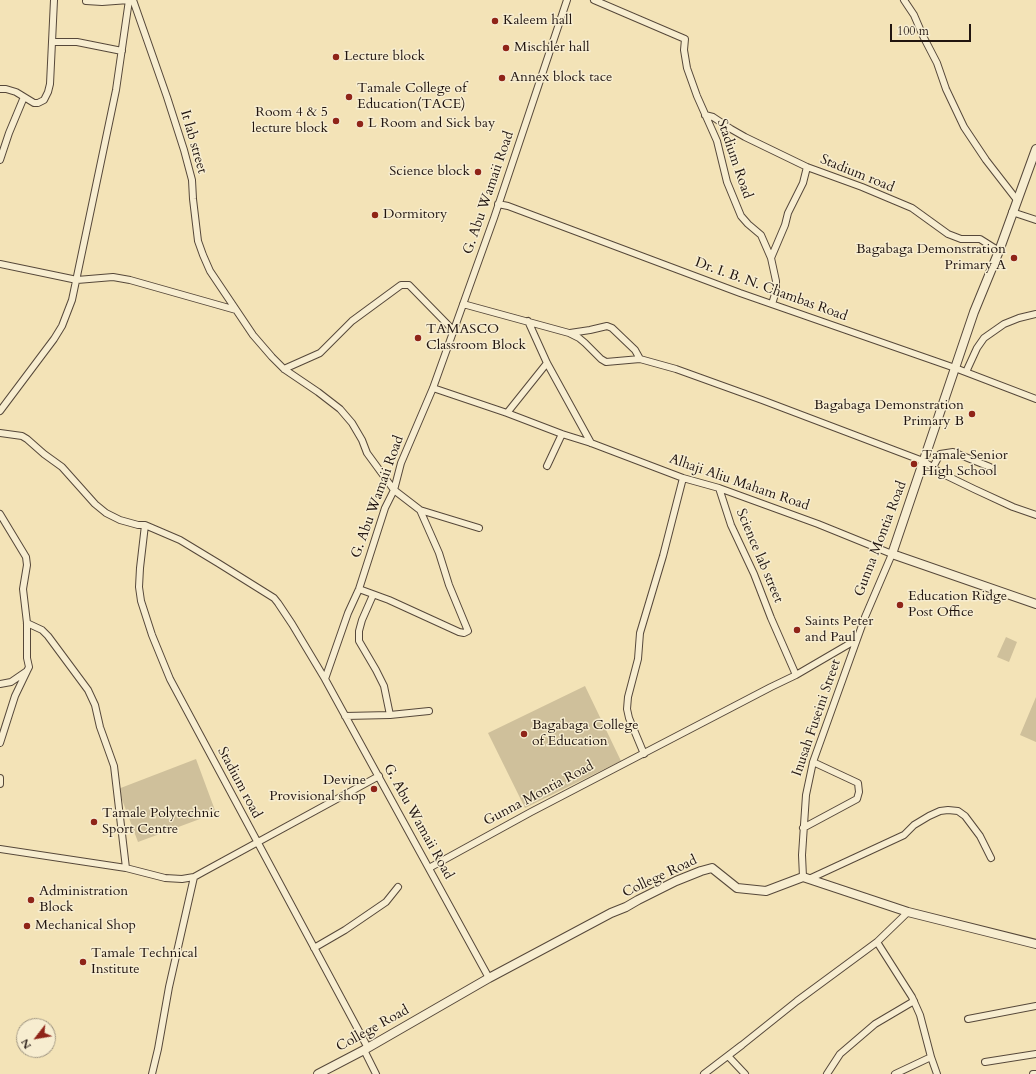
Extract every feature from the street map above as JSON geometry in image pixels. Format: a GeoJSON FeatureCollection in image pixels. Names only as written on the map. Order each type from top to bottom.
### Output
{"type":"FeatureCollection","features":[{"type":"Feature","properties":{"kind":"street"},"geometry":{"type":"LineString","coordinates":[[0,89],[16,92],[34,103],[44,100],[48,92],[53,42],[54,0]]}},
{"type":"Feature","properties":{"kind":"street"},"geometry":{"type":"LineString","coordinates":[[0,411],[54,340],[62,326],[72,300],[77,280],[107,137],[129,0],[102,2],[86,1]]}},
{"type":"Feature","properties":{"kind":"street","name":"It lab street"},"geometry":{"type":"LineString","coordinates":[[133,0],[167,97],[192,180],[198,241],[202,255],[210,271],[253,335],[284,369],[340,409],[352,423],[362,440],[367,453],[394,490],[420,510]]}},
{"type":"Feature","properties":{"kind":"street","name":"G. Abu Wamaii Road"},"geometry":{"type":"LineString","coordinates":[[489,978],[325,679],[348,613],[359,589],[385,508],[394,490],[401,463],[433,388],[463,304],[567,0]]}},
{"type":"Feature","properties":{"kind":"street","name":"Stadium Road"},"geometry":{"type":"LineString","coordinates":[[594,0],[684,37],[686,42],[684,50],[687,68],[717,140],[727,182],[742,216],[748,224],[761,235],[771,258],[776,281],[776,291],[772,304]]}},
{"type":"Feature","properties":{"kind":"street"},"geometry":{"type":"LineString","coordinates":[[904,0],[914,15],[937,63],[946,89],[964,127],[990,166],[1017,200]]}},
{"type":"Feature","properties":{"kind":"street"},"geometry":{"type":"LineString","coordinates":[[53,42],[77,42],[122,51]]}},
{"type":"Feature","properties":{"kind":"street"},"geometry":{"type":"LineString","coordinates":[[0,160],[9,133],[24,97]]}},
{"type":"Feature","properties":{"kind":"street","name":"Stadium road"},"geometry":{"type":"LineString","coordinates":[[706,115],[717,118],[731,129],[745,137],[807,166],[912,208],[948,234],[961,239],[980,239],[999,251]]}},
{"type":"Feature","properties":{"kind":"street","name":"Gunna Montia Road"},"geometry":{"type":"LineString","coordinates":[[429,868],[796,675],[856,640],[892,554],[974,312],[999,251],[1036,149]]}},
{"type":"Feature","properties":{"kind":"street"},"geometry":{"type":"LineString","coordinates":[[771,258],[785,225],[788,213],[803,183],[807,166]]}},
{"type":"Feature","properties":{"kind":"street","name":"Dr. I. B. N. Chambas Road"},"geometry":{"type":"LineString","coordinates":[[498,204],[508,206],[740,293],[956,368],[1036,399]]}},
{"type":"Feature","properties":{"kind":"street"},"geometry":{"type":"LineString","coordinates":[[1012,212],[1036,220]]}},
{"type":"Feature","properties":{"kind":"street"},"geometry":{"type":"LineString","coordinates":[[0,264],[77,280],[113,277],[130,280],[236,310]]}},
{"type":"Feature","properties":{"kind":"street"},"geometry":{"type":"LineString","coordinates":[[284,369],[320,353],[352,322],[401,285],[409,285],[453,330]]}},
{"type":"Feature","properties":{"kind":"street"},"geometry":{"type":"LineString","coordinates":[[463,304],[569,333],[586,343],[601,359],[606,362],[640,359],[676,369],[755,397],[923,461],[941,473],[992,498],[1036,515]]}},
{"type":"Feature","properties":{"kind":"street"},"geometry":{"type":"LineString","coordinates":[[966,372],[977,348],[984,338],[1004,324],[1019,318],[1036,314]]}},
{"type":"Feature","properties":{"kind":"street"},"geometry":{"type":"LineString","coordinates":[[528,321],[547,363],[592,443]]}},
{"type":"Feature","properties":{"kind":"street"},"geometry":{"type":"LineString","coordinates":[[569,333],[607,326],[612,328],[635,350],[640,359]]}},
{"type":"Feature","properties":{"kind":"street"},"geometry":{"type":"LineString","coordinates":[[507,413],[547,363]]}},
{"type":"Feature","properties":{"kind":"street","name":"Alhaji Aliu Maham Road"},"geometry":{"type":"LineString","coordinates":[[433,388],[507,413],[562,434],[592,443],[683,478],[719,488],[818,524],[892,554],[1036,604]]}},
{"type":"Feature","properties":{"kind":"street"},"geometry":{"type":"LineString","coordinates":[[0,434],[22,436],[27,439],[62,467],[95,504],[106,513],[120,520],[138,525],[145,525],[180,540],[274,598],[292,624],[325,679]]}},
{"type":"Feature","properties":{"kind":"street"},"geometry":{"type":"LineString","coordinates":[[547,466],[562,434]]}},
{"type":"Feature","properties":{"kind":"street"},"geometry":{"type":"LineString","coordinates":[[933,467],[940,454],[953,452],[990,467]]}},
{"type":"Feature","properties":{"kind":"street"},"geometry":{"type":"LineString","coordinates":[[644,754],[629,718],[627,709],[628,698],[638,659],[640,633],[663,556],[683,478]]}},
{"type":"Feature","properties":{"kind":"street","name":"Science lab street"},"geometry":{"type":"LineString","coordinates":[[719,488],[731,525],[754,574],[796,675]]}},
{"type":"Feature","properties":{"kind":"street"},"geometry":{"type":"LineString","coordinates":[[420,510],[479,528]]}},
{"type":"Feature","properties":{"kind":"street"},"geometry":{"type":"LineString","coordinates":[[359,589],[388,600],[459,632],[464,633],[468,631],[452,592],[439,553],[420,510]]}},
{"type":"Feature","properties":{"kind":"street"},"geometry":{"type":"LineString","coordinates":[[0,514],[26,557],[27,565],[23,589],[27,623],[27,658],[29,667],[15,696],[0,743]]}},
{"type":"Feature","properties":{"kind":"street","name":"Stadium road"},"geometry":{"type":"LineString","coordinates":[[145,525],[140,568],[142,601],[152,635],[170,679],[314,948],[366,1049],[376,1074]]}},
{"type":"Feature","properties":{"kind":"street"},"geometry":{"type":"LineString","coordinates":[[373,595],[362,620],[359,631],[359,640],[384,686],[390,715]]}},
{"type":"Feature","properties":{"kind":"street"},"geometry":{"type":"LineString","coordinates":[[27,623],[42,630],[48,636],[91,695],[100,727],[114,766],[126,868]]}},
{"type":"Feature","properties":{"kind":"street","name":"Inusah Fuseini Street"},"geometry":{"type":"LineString","coordinates":[[806,878],[803,828],[807,787],[813,762],[856,640]]}},
{"type":"Feature","properties":{"kind":"street"},"geometry":{"type":"LineString","coordinates":[[0,684],[11,682],[27,672]]}},
{"type":"Feature","properties":{"kind":"street"},"geometry":{"type":"LineString","coordinates":[[345,716],[390,715],[429,710]]}},
{"type":"Feature","properties":{"kind":"street"},"geometry":{"type":"LineString","coordinates":[[803,828],[857,799],[859,792],[858,783],[813,762]]}},
{"type":"Feature","properties":{"kind":"street"},"geometry":{"type":"LineString","coordinates":[[0,849],[126,868],[165,878],[182,879],[194,877],[379,776]]}},
{"type":"Feature","properties":{"kind":"street"},"geometry":{"type":"LineString","coordinates":[[0,778],[0,784]]}},
{"type":"Feature","properties":{"kind":"street"},"geometry":{"type":"LineString","coordinates":[[806,878],[904,835],[914,825],[929,816],[940,811],[948,810],[958,812],[965,816],[980,836],[991,858]]}},
{"type":"Feature","properties":{"kind":"street","name":"College Road"},"geometry":{"type":"LineString","coordinates":[[318,1074],[366,1049],[489,978],[611,913],[700,870],[712,868],[737,888],[766,891],[806,878]]}},
{"type":"Feature","properties":{"kind":"street"},"geometry":{"type":"LineString","coordinates":[[154,1073],[169,987],[194,877]]}},
{"type":"Feature","properties":{"kind":"street"},"geometry":{"type":"LineString","coordinates":[[806,878],[908,912],[1036,944]]}},
{"type":"Feature","properties":{"kind":"street"},"geometry":{"type":"LineString","coordinates":[[314,948],[345,930],[386,902],[398,887]]}},
{"type":"Feature","properties":{"kind":"street"},"geometry":{"type":"LineString","coordinates":[[704,1074],[797,1001],[877,942],[908,912]]}},
{"type":"Feature","properties":{"kind":"street"},"geometry":{"type":"LineString","coordinates":[[877,942],[903,981],[914,1001],[920,1015],[937,1074]]}},
{"type":"Feature","properties":{"kind":"street"},"geometry":{"type":"LineString","coordinates":[[827,1074],[840,1054],[875,1024],[914,1001]]}},
{"type":"Feature","properties":{"kind":"street"},"geometry":{"type":"LineString","coordinates":[[968,1019],[1036,1006]]}},
{"type":"Feature","properties":{"kind":"street"},"geometry":{"type":"LineString","coordinates":[[985,1062],[1036,1054]]}},
{"type":"Feature","properties":{"kind":"street"},"geometry":{"type":"LineString","coordinates":[[728,1056],[745,1074]]}},
{"type":"Feature","properties":{"kind":"street"},"geometry":{"type":"LineString","coordinates":[[895,1074],[931,1057]]}},
{"type":"Feature","properties":{"kind":"shaded area"},"geometry":{"type":"Polygon","coordinates":[[[1006,637],[1017,642],[1009,662],[997,657],[1006,637]]]}},
{"type":"Feature","properties":{"kind":"shaded area"},"geometry":{"type":"Polygon","coordinates":[[[585,686],[621,761],[525,808],[488,733],[585,686]]]}},
{"type":"Feature","properties":{"kind":"shaded area"},"geometry":{"type":"Polygon","coordinates":[[[1036,697],[1036,742],[1020,735],[1036,697]]]}},
{"type":"Feature","properties":{"kind":"shaded area"},"geometry":{"type":"Polygon","coordinates":[[[196,759],[216,813],[138,842],[118,789],[196,759]]]}},
{"type":"Feature","properties":{"kind":"place","name":"Kaleem hall"},"geometry":{"type":"Point","coordinates":[495,21]}},
{"type":"Feature","properties":{"kind":"place","name":"Mischler hall"},"geometry":{"type":"Point","coordinates":[506,48]}},
{"type":"Feature","properties":{"kind":"place","name":"Lecture block"},"geometry":{"type":"Point","coordinates":[336,57]}},
{"type":"Feature","properties":{"kind":"place","name":"Annex block tace"},"geometry":{"type":"Point","coordinates":[502,78]}},
{"type":"Feature","properties":{"kind":"place","name":"Tamale College of Education(TACE)"},"geometry":{"type":"Point","coordinates":[349,97]}},
{"type":"Feature","properties":{"kind":"place","name":"Room 4 & 5 lecture block"},"geometry":{"type":"Point","coordinates":[336,121]}},
{"type":"Feature","properties":{"kind":"place","name":"L Room and Sick bay"},"geometry":{"type":"Point","coordinates":[360,124]}},
{"type":"Feature","properties":{"kind":"place","name":"Science block"},"geometry":{"type":"Point","coordinates":[478,172]}},
{"type":"Feature","properties":{"kind":"place","name":"Dormitory"},"geometry":{"type":"Point","coordinates":[375,215]}},
{"type":"Feature","properties":{"kind":"place","name":"Bagabaga Demonstration Primary A"},"geometry":{"type":"Point","coordinates":[1014,258]}},
{"type":"Feature","properties":{"kind":"place","name":"TAMASCO Classroom Block"},"geometry":{"type":"Point","coordinates":[418,338]}},
{"type":"Feature","properties":{"kind":"place","name":"Bagabaga Demonstration Primary B"},"geometry":{"type":"Point","coordinates":[972,414]}},
{"type":"Feature","properties":{"kind":"place","name":"Tamale Senior High School"},"geometry":{"type":"Point","coordinates":[914,464]}},
{"type":"Feature","properties":{"kind":"place","name":"Education Ridge Post Office"},"geometry":{"type":"Point","coordinates":[900,605]}},
{"type":"Feature","properties":{"kind":"place","name":"Saints Peter and Paul"},"geometry":{"type":"Point","coordinates":[797,630]}},
{"type":"Feature","properties":{"kind":"place","name":"Bagabaga College of Education"},"geometry":{"type":"Point","coordinates":[524,734]}},
{"type":"Feature","properties":{"kind":"place","name":"Devine Provisional shop"},"geometry":{"type":"Point","coordinates":[374,789]}},
{"type":"Feature","properties":{"kind":"place","name":"Tamale Polytechnic Sport Centre"},"geometry":{"type":"Point","coordinates":[94,822]}},
{"type":"Feature","properties":{"kind":"place","name":"Administration Block"},"geometry":{"type":"Point","coordinates":[31,900]}},
{"type":"Feature","properties":{"kind":"place","name":"Mechanical Shop"},"geometry":{"type":"Point","coordinates":[27,926]}},
{"type":"Feature","properties":{"kind":"place","name":"Tamale Technical Institute"},"geometry":{"type":"Point","coordinates":[83,962]}}]}
